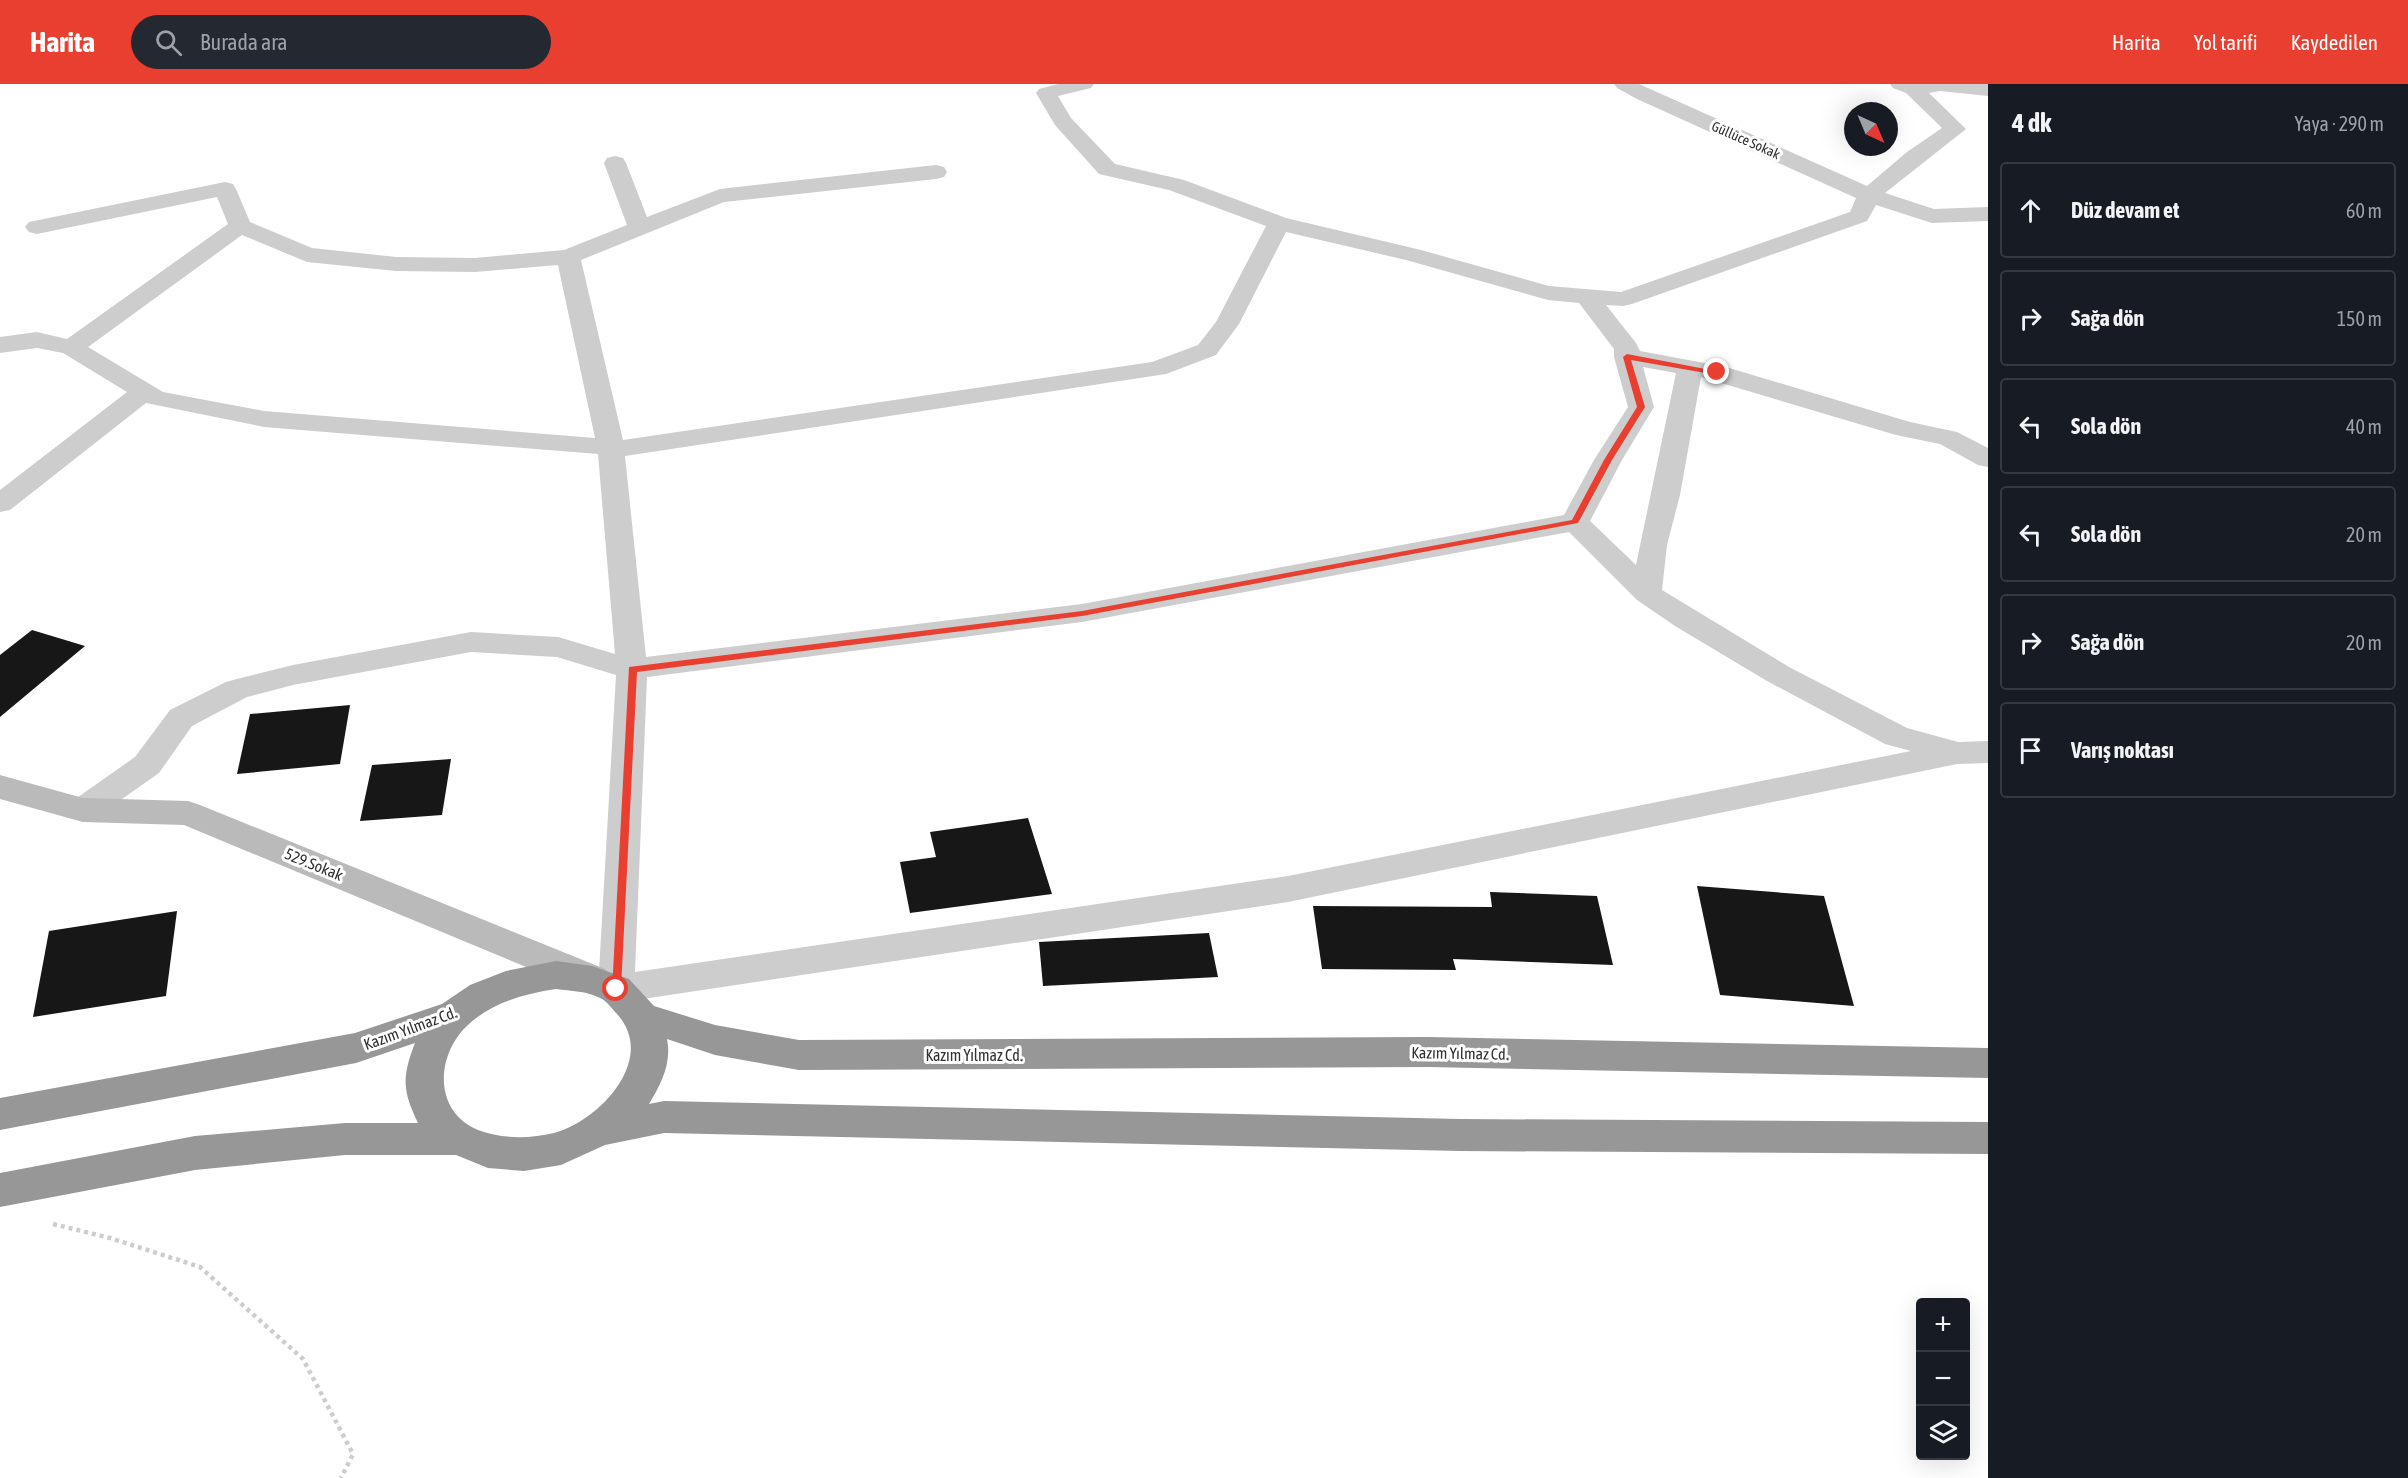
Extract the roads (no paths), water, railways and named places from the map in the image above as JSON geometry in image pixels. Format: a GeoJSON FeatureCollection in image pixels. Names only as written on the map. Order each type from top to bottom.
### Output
{"type":"FeatureCollection","features":[{"type":"Feature","properties":{"kind":"highway","name":"Kazım Yılmaz Cd."},"geometry":{"type":"LineString","coordinates":[[0,1114],[356,1048],[455,1014],[483,995],[519,981],[556,975],[592,980],[628,1003],[715,1040],[799,1056],[1428,1052],[1988,1063]]}},
{"type":"Feature","properties":{"kind":"highway"},"geometry":{"type":"LineString","coordinates":[[455,1014],[435,1039],[425,1067],[425,1095],[436,1119],[458,1139],[488,1151],[524,1154],[561,1148],[598,1130],[628,1105],[645,1075],[649,1044],[628,1003]]}},
{"type":"Feature","properties":{"kind":"highway"},"geometry":{"type":"LineString","coordinates":[[598,1130],[664,1117],[1460,1135],[1988,1138]]}},
{"type":"Feature","properties":{"kind":"highway"},"geometry":{"type":"LineString","coordinates":[[0,1190],[195,1153],[345,1139],[458,1139]]}},
{"type":"Feature","properties":{"kind":"street"},"geometry":{"type":"LineString","coordinates":[[1084,84],[1046,93],[1062,121],[1107,169],[1176,185],[1279,222],[1413,255],[1548,293],[1623,298],[1859,216],[1869,195],[1915,157],[1955,129],[1906,87]]}},
{"type":"Feature","properties":{"kind":"street","name":"Güllüce Sokak"},"geometry":{"type":"LineString","coordinates":[[1624,84],[1869,195],[1932,216],[1988,214]]}},
{"type":"Feature","properties":{"kind":"street"},"geometry":{"type":"LineString","coordinates":[[1906,87],[1940,85],[1988,90]]}},
{"type":"Feature","properties":{"kind":"street"},"geometry":{"type":"LineString","coordinates":[[615,163],[639,227]]}},
{"type":"Feature","properties":{"kind":"street"},"geometry":{"type":"LineString","coordinates":[[37,227],[225,189],[240,226],[307,255],[396,264],[475,265],[568,257],[720,196],[936,172]]}},
{"type":"Feature","properties":{"kind":"street"},"geometry":{"type":"LineString","coordinates":[[0,345],[37,340],[71,347],[155,398],[264,419],[622,448],[1157,369],[1207,350],[1227,324],[1279,222]]}},
{"type":"Feature","properties":{"kind":"street"},"geometry":{"type":"LineString","coordinates":[[71,347],[240,226]]}},
{"type":"Feature","properties":{"kind":"street"},"geometry":{"type":"LineString","coordinates":[[568,257],[611,447],[632,669],[628,1003],[1288,889],[1972,752]]}},
{"type":"Feature","properties":{"kind":"street"},"geometry":{"type":"LineString","coordinates":[[1575,522],[1608,460],[1641,407],[1627,357],[1627,348],[1586,296]]}},
{"type":"Feature","properties":{"kind":"street"},"geometry":{"type":"LineString","coordinates":[[1627,357],[1717,372],[1905,429],[1948,438],[1988,459]]}},
{"type":"Feature","properties":{"kind":"street"},"geometry":{"type":"LineString","coordinates":[[1647,593],[1653,545],[1666,495],[1690,368]]}},
{"type":"Feature","properties":{"kind":"street"},"geometry":{"type":"LineString","coordinates":[[0,504],[144,392]]}},
{"type":"Feature","properties":{"kind":"street"},"geometry":{"type":"LineString","coordinates":[[1575,522],[1647,593],[1779,674],[1896,736],[1972,752]]}},
{"type":"Feature","properties":{"kind":"street"},"geometry":{"type":"LineString","coordinates":[[83,810],[147,765],[181,718],[237,689],[293,675],[471,642],[558,647],[632,669],[1082,613],[1575,522]]}},
{"type":"Feature","properties":{"kind":"street","name":"529.Sokak"},"geometry":{"type":"LineString","coordinates":[[0,787],[83,810],[188,813],[525,950],[628,1003]]}}]}
